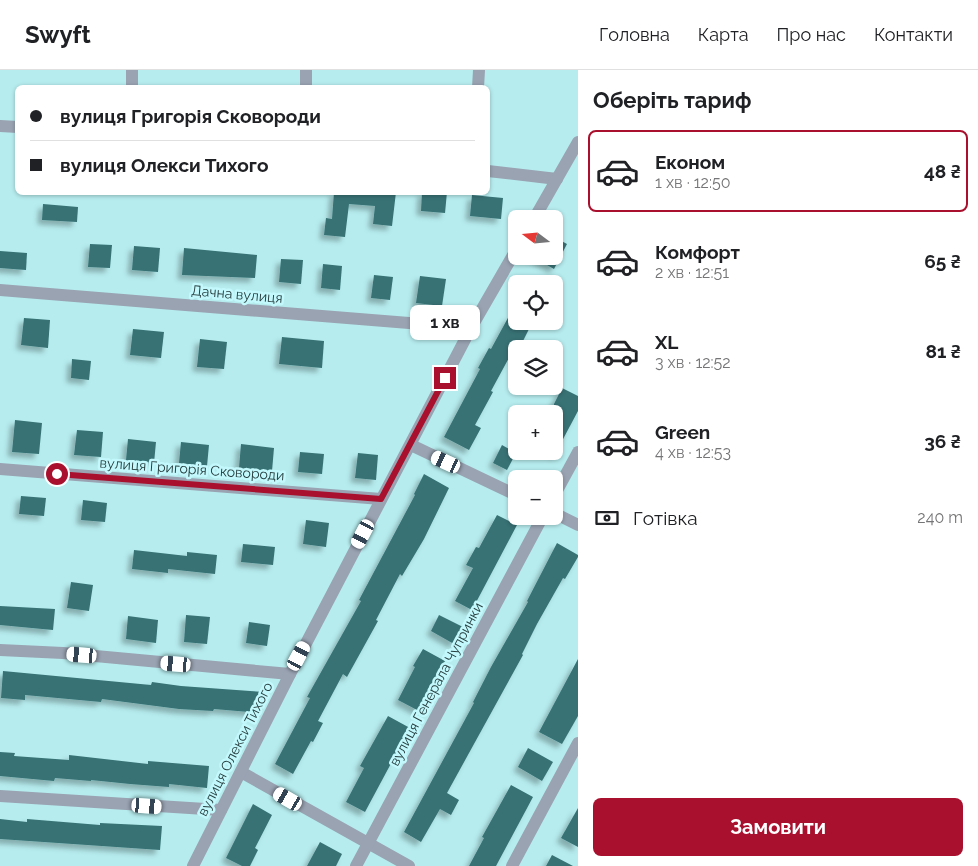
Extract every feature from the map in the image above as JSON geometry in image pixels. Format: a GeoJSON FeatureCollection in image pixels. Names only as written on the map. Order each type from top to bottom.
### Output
{"type":"FeatureCollection","features":[{"type":"Feature","properties":{"kind":"street"},"geometry":{"type":"LineString","coordinates":[[132,70],[132,85]]}},
{"type":"Feature","properties":{"kind":"street"},"geometry":{"type":"LineString","coordinates":[[306,70],[306,85]]}},
{"type":"Feature","properties":{"kind":"street"},"geometry":{"type":"LineString","coordinates":[[478,85],[479,70]]}},
{"type":"Feature","properties":{"kind":"street"},"geometry":{"type":"LineString","coordinates":[[0,126],[15,127]]}},
{"type":"Feature","properties":{"kind":"street"},"geometry":{"type":"LineString","coordinates":[[539,210],[578,142]]}},
{"type":"Feature","properties":{"kind":"street"},"geometry":{"type":"LineString","coordinates":[[490,171],[558,179]]}},
{"type":"Feature","properties":{"kind":"street","name":"вулиця Олекси Тихого"},"geometry":{"type":"LineString","coordinates":[[193,866],[381,499],[471,328],[508,264]]}},
{"type":"Feature","properties":{"kind":"street","name":"Дачна вулиця"},"geometry":{"type":"LineString","coordinates":[[0,290],[471,328]]}},
{"type":"Feature","properties":{"kind":"street"},"geometry":{"type":"LineString","coordinates":[[411,445],[508,491]]}},
{"type":"Feature","properties":{"kind":"street"},"geometry":{"type":"LineString","coordinates":[[563,480],[578,452]]}},
{"type":"Feature","properties":{"kind":"street","name":"вулиця Григорія Сковороди"},"geometry":{"type":"LineString","coordinates":[[0,469],[381,499]]}},
{"type":"Feature","properties":{"kind":"street"},"geometry":{"type":"LineString","coordinates":[[563,518],[578,525]]}},
{"type":"Feature","properties":{"kind":"street","name":"вулиця Генерала Чупринки"},"geometry":{"type":"LineString","coordinates":[[356,866],[537,525]]}},
{"type":"Feature","properties":{"kind":"street"},"geometry":{"type":"LineString","coordinates":[[0,650],[63,653],[290,674]]}},
{"type":"Feature","properties":{"kind":"street"},"geometry":{"type":"LineString","coordinates":[[512,866],[578,743]]}},
{"type":"Feature","properties":{"kind":"street"},"geometry":{"type":"LineString","coordinates":[[241,772],[409,866]]}},
{"type":"Feature","properties":{"kind":"street"},"geometry":{"type":"LineString","coordinates":[[0,796],[221,810]]}},
{"type":"Feature","properties":{"kind":"building"},"geometry":{"type":"Polygon","coordinates":[[[334,195],[396,195],[392,226],[373,224],[375,206],[349,204],[345,237],[324,235],[326,218],[332,219],[334,195]]]}},
{"type":"Feature","properties":{"kind":"building"},"geometry":{"type":"Polygon","coordinates":[[[422,195],[447,195],[445,213],[421,211],[422,195]]]}},
{"type":"Feature","properties":{"kind":"building"},"geometry":{"type":"Polygon","coordinates":[[[472,195],[503,198],[501,219],[470,216],[472,195]]]}},
{"type":"Feature","properties":{"kind":"building"},"geometry":{"type":"Polygon","coordinates":[[[43,204],[78,207],[77,222],[42,220],[43,204]]]}},
{"type":"Feature","properties":{"kind":"building"},"geometry":{"type":"Polygon","coordinates":[[[563,242],[567,244],[563,252],[563,242]]]}},
{"type":"Feature","properties":{"kind":"building"},"geometry":{"type":"Polygon","coordinates":[[[90,244],[112,245],[110,268],[88,267],[90,244]]]}},
{"type":"Feature","properties":{"kind":"building"},"geometry":{"type":"Polygon","coordinates":[[[134,246],[160,248],[158,272],[132,270],[134,246]]]}},
{"type":"Feature","properties":{"kind":"building"},"geometry":{"type":"Polygon","coordinates":[[[184,248],[257,255],[255,278],[182,275],[184,248]]]}},
{"type":"Feature","properties":{"kind":"building"},"geometry":{"type":"Polygon","coordinates":[[[0,251],[27,253],[26,270],[0,268],[0,251]]]}},
{"type":"Feature","properties":{"kind":"building"},"geometry":{"type":"Polygon","coordinates":[[[281,259],[303,260],[301,284],[279,282],[281,259]]]}},
{"type":"Feature","properties":{"kind":"building"},"geometry":{"type":"Polygon","coordinates":[[[323,264],[342,266],[340,290],[321,288],[323,264]]]}},
{"type":"Feature","properties":{"kind":"building"},"geometry":{"type":"Polygon","coordinates":[[[547,265],[556,265],[554,269],[547,265]]]}},
{"type":"Feature","properties":{"kind":"building"},"geometry":{"type":"Polygon","coordinates":[[[374,275],[393,277],[390,300],[371,298],[374,275]]]}},
{"type":"Feature","properties":{"kind":"building"},"geometry":{"type":"Polygon","coordinates":[[[420,276],[446,279],[442,306],[416,303],[420,276]]]}},
{"type":"Feature","properties":{"kind":"building"},"geometry":{"type":"Polygon","coordinates":[[[24,318],[50,320],[48,348],[21,345],[24,318]]]}},
{"type":"Feature","properties":{"kind":"building"},"geometry":{"type":"Polygon","coordinates":[[[508,318],[508,330],[528,330],[524,340],[508,340],[508,360],[475,425],[481,428],[469,450],[444,437],[480,369],[478,368],[489,348],[491,349],[508,318]]]}},
{"type":"Feature","properties":{"kind":"building"},"geometry":{"type":"Polygon","coordinates":[[[133,329],[164,332],[161,358],[130,355],[133,329]]]}},
{"type":"Feature","properties":{"kind":"building"},"geometry":{"type":"Polygon","coordinates":[[[282,337],[324,341],[322,368],[279,364],[282,337]]]}},
{"type":"Feature","properties":{"kind":"building"},"geometry":{"type":"Polygon","coordinates":[[[200,339],[227,342],[224,369],[197,367],[200,339]]]}},
{"type":"Feature","properties":{"kind":"building"},"geometry":{"type":"Polygon","coordinates":[[[72,359],[91,361],[89,380],[71,378],[72,359]]]}},
{"type":"Feature","properties":{"kind":"building"},"geometry":{"type":"Polygon","coordinates":[[[563,388],[578,396],[578,411],[563,439],[563,405],[554,404],[558,395],[563,395],[563,388]]]}},
{"type":"Feature","properties":{"kind":"building"},"geometry":{"type":"Polygon","coordinates":[[[15,420],[42,423],[39,454],[12,452],[15,420]]]}},
{"type":"Feature","properties":{"kind":"building"},"geometry":{"type":"Polygon","coordinates":[[[77,430],[103,432],[101,457],[74,455],[77,430]]]}},
{"type":"Feature","properties":{"kind":"building"},"geometry":{"type":"Polygon","coordinates":[[[128,439],[156,442],[154,463],[126,460],[128,439]]]}},
{"type":"Feature","properties":{"kind":"building"},"geometry":{"type":"Polygon","coordinates":[[[181,442],[209,445],[207,466],[179,463],[181,442]]]}},
{"type":"Feature","properties":{"kind":"building"},"geometry":{"type":"Polygon","coordinates":[[[241,444],[274,448],[272,471],[239,468],[241,444]]]}},
{"type":"Feature","properties":{"kind":"building"},"geometry":{"type":"Polygon","coordinates":[[[502,445],[508,448],[508,460],[512,460],[507,470],[493,463],[502,445]]]}},
{"type":"Feature","properties":{"kind":"building"},"geometry":{"type":"Polygon","coordinates":[[[300,452],[324,454],[322,474],[298,472],[300,452]]]}},
{"type":"Feature","properties":{"kind":"building"},"geometry":{"type":"Polygon","coordinates":[[[358,453],[378,455],[376,480],[355,478],[358,453]]]}},
{"type":"Feature","properties":{"kind":"building"},"geometry":{"type":"Polygon","coordinates":[[[424,474],[449,488],[424,539],[402,576],[400,574],[376,620],[378,621],[347,677],[343,674],[318,721],[323,723],[293,774],[275,764],[310,698],[307,697],[361,601],[359,600],[415,495],[424,474]]]}},
{"type":"Feature","properties":{"kind":"building"},"geometry":{"type":"Polygon","coordinates":[[[21,496],[46,498],[44,516],[19,514],[21,496]]]}},
{"type":"Feature","properties":{"kind":"building"},"geometry":{"type":"Polygon","coordinates":[[[83,500],[107,503],[105,522],[81,520],[83,500]]]}},
{"type":"Feature","properties":{"kind":"building"},"geometry":{"type":"Polygon","coordinates":[[[497,515],[508,520],[508,525],[517,525],[472,610],[455,601],[473,568],[466,565],[476,547],[479,548],[497,515]]]}},
{"type":"Feature","properties":{"kind":"building"},"geometry":{"type":"Polygon","coordinates":[[[306,520],[329,523],[326,547],[303,544],[306,520]]]}},
{"type":"Feature","properties":{"kind":"building"},"geometry":{"type":"Polygon","coordinates":[[[557,543],[578,555],[578,557],[565,579],[563,578],[537,624],[523,655],[447,793],[459,800],[451,815],[440,809],[421,842],[404,832],[474,703],[491,667],[528,602],[557,543]]]}},
{"type":"Feature","properties":{"kind":"building"},"geometry":{"type":"Polygon","coordinates":[[[243,544],[275,547],[273,565],[241,562],[243,544]]]}},
{"type":"Feature","properties":{"kind":"building"},"geometry":{"type":"Polygon","coordinates":[[[134,550],[187,556],[187,552],[217,555],[215,574],[168,569],[168,573],[132,569],[134,550]]]}},
{"type":"Feature","properties":{"kind":"building"},"geometry":{"type":"Polygon","coordinates":[[[71,582],[93,585],[89,611],[67,608],[71,582]]]}},
{"type":"Feature","properties":{"kind":"building"},"geometry":{"type":"Polygon","coordinates":[[[0,606],[55,609],[53,630],[0,625],[0,606]]]}},
{"type":"Feature","properties":{"kind":"building"},"geometry":{"type":"Polygon","coordinates":[[[186,615],[210,617],[207,644],[184,642],[186,615]]]}},
{"type":"Feature","properties":{"kind":"building"},"geometry":{"type":"Polygon","coordinates":[[[439,615],[463,627],[454,644],[431,631],[439,615]]]}},
{"type":"Feature","properties":{"kind":"building"},"geometry":{"type":"Polygon","coordinates":[[[128,616],[158,620],[156,643],[126,639],[128,616]]]}},
{"type":"Feature","properties":{"kind":"building"},"geometry":{"type":"Polygon","coordinates":[[[249,622],[270,625],[267,646],[246,643],[249,622]]]}},
{"type":"Feature","properties":{"kind":"building"},"geometry":{"type":"Polygon","coordinates":[[[423,649],[445,661],[419,711],[398,700],[423,649]]]}},
{"type":"Feature","properties":{"kind":"building"},"geometry":{"type":"Polygon","coordinates":[[[578,659],[578,716],[562,744],[539,732],[578,659]]]}},
{"type":"Feature","properties":{"kind":"building"},"geometry":{"type":"Polygon","coordinates":[[[3,671],[151,685],[152,682],[264,692],[262,712],[179,709],[102,699],[101,702],[25,695],[25,700],[1,698],[3,671]]]}},
{"type":"Feature","properties":{"kind":"building"},"geometry":{"type":"Polygon","coordinates":[[[388,716],[410,728],[365,812],[346,802],[364,768],[360,766],[388,716]]]}},
{"type":"Feature","properties":{"kind":"building"},"geometry":{"type":"Polygon","coordinates":[[[528,748],[553,762],[542,781],[518,767],[528,748]]]}},
{"type":"Feature","properties":{"kind":"building"},"geometry":{"type":"Polygon","coordinates":[[[0,752],[15,753],[14,756],[69,760],[69,755],[148,764],[148,761],[209,766],[207,788],[55,778],[54,781],[0,776],[0,752]]]}},
{"type":"Feature","properties":{"kind":"building"},"geometry":{"type":"Polygon","coordinates":[[[511,785],[533,797],[496,866],[469,866],[484,838],[482,837],[511,785]]]}},
{"type":"Feature","properties":{"kind":"building"},"geometry":{"type":"Polygon","coordinates":[[[253,804],[272,815],[255,848],[258,850],[250,866],[242,866],[226,858],[253,804]]]}},
{"type":"Feature","properties":{"kind":"building"},"geometry":{"type":"Polygon","coordinates":[[[578,808],[578,847],[561,838],[578,808]]]}},
{"type":"Feature","properties":{"kind":"building"},"geometry":{"type":"Polygon","coordinates":[[[0,819],[27,822],[27,819],[100,825],[100,823],[162,826],[160,850],[0,839],[0,819]]]}},
{"type":"Feature","properties":{"kind":"building"},"geometry":{"type":"Polygon","coordinates":[[[320,842],[342,854],[336,866],[307,866],[320,842]]]}},
{"type":"Feature","properties":{"kind":"building"},"geometry":{"type":"Polygon","coordinates":[[[552,855],[573,866],[546,866],[552,855]]]}},
{"type":"Feature","properties":{"kind":"route"},"geometry":{"type":"LineString","coordinates":[[57,474],[381,499],[445,378]]}}]}
